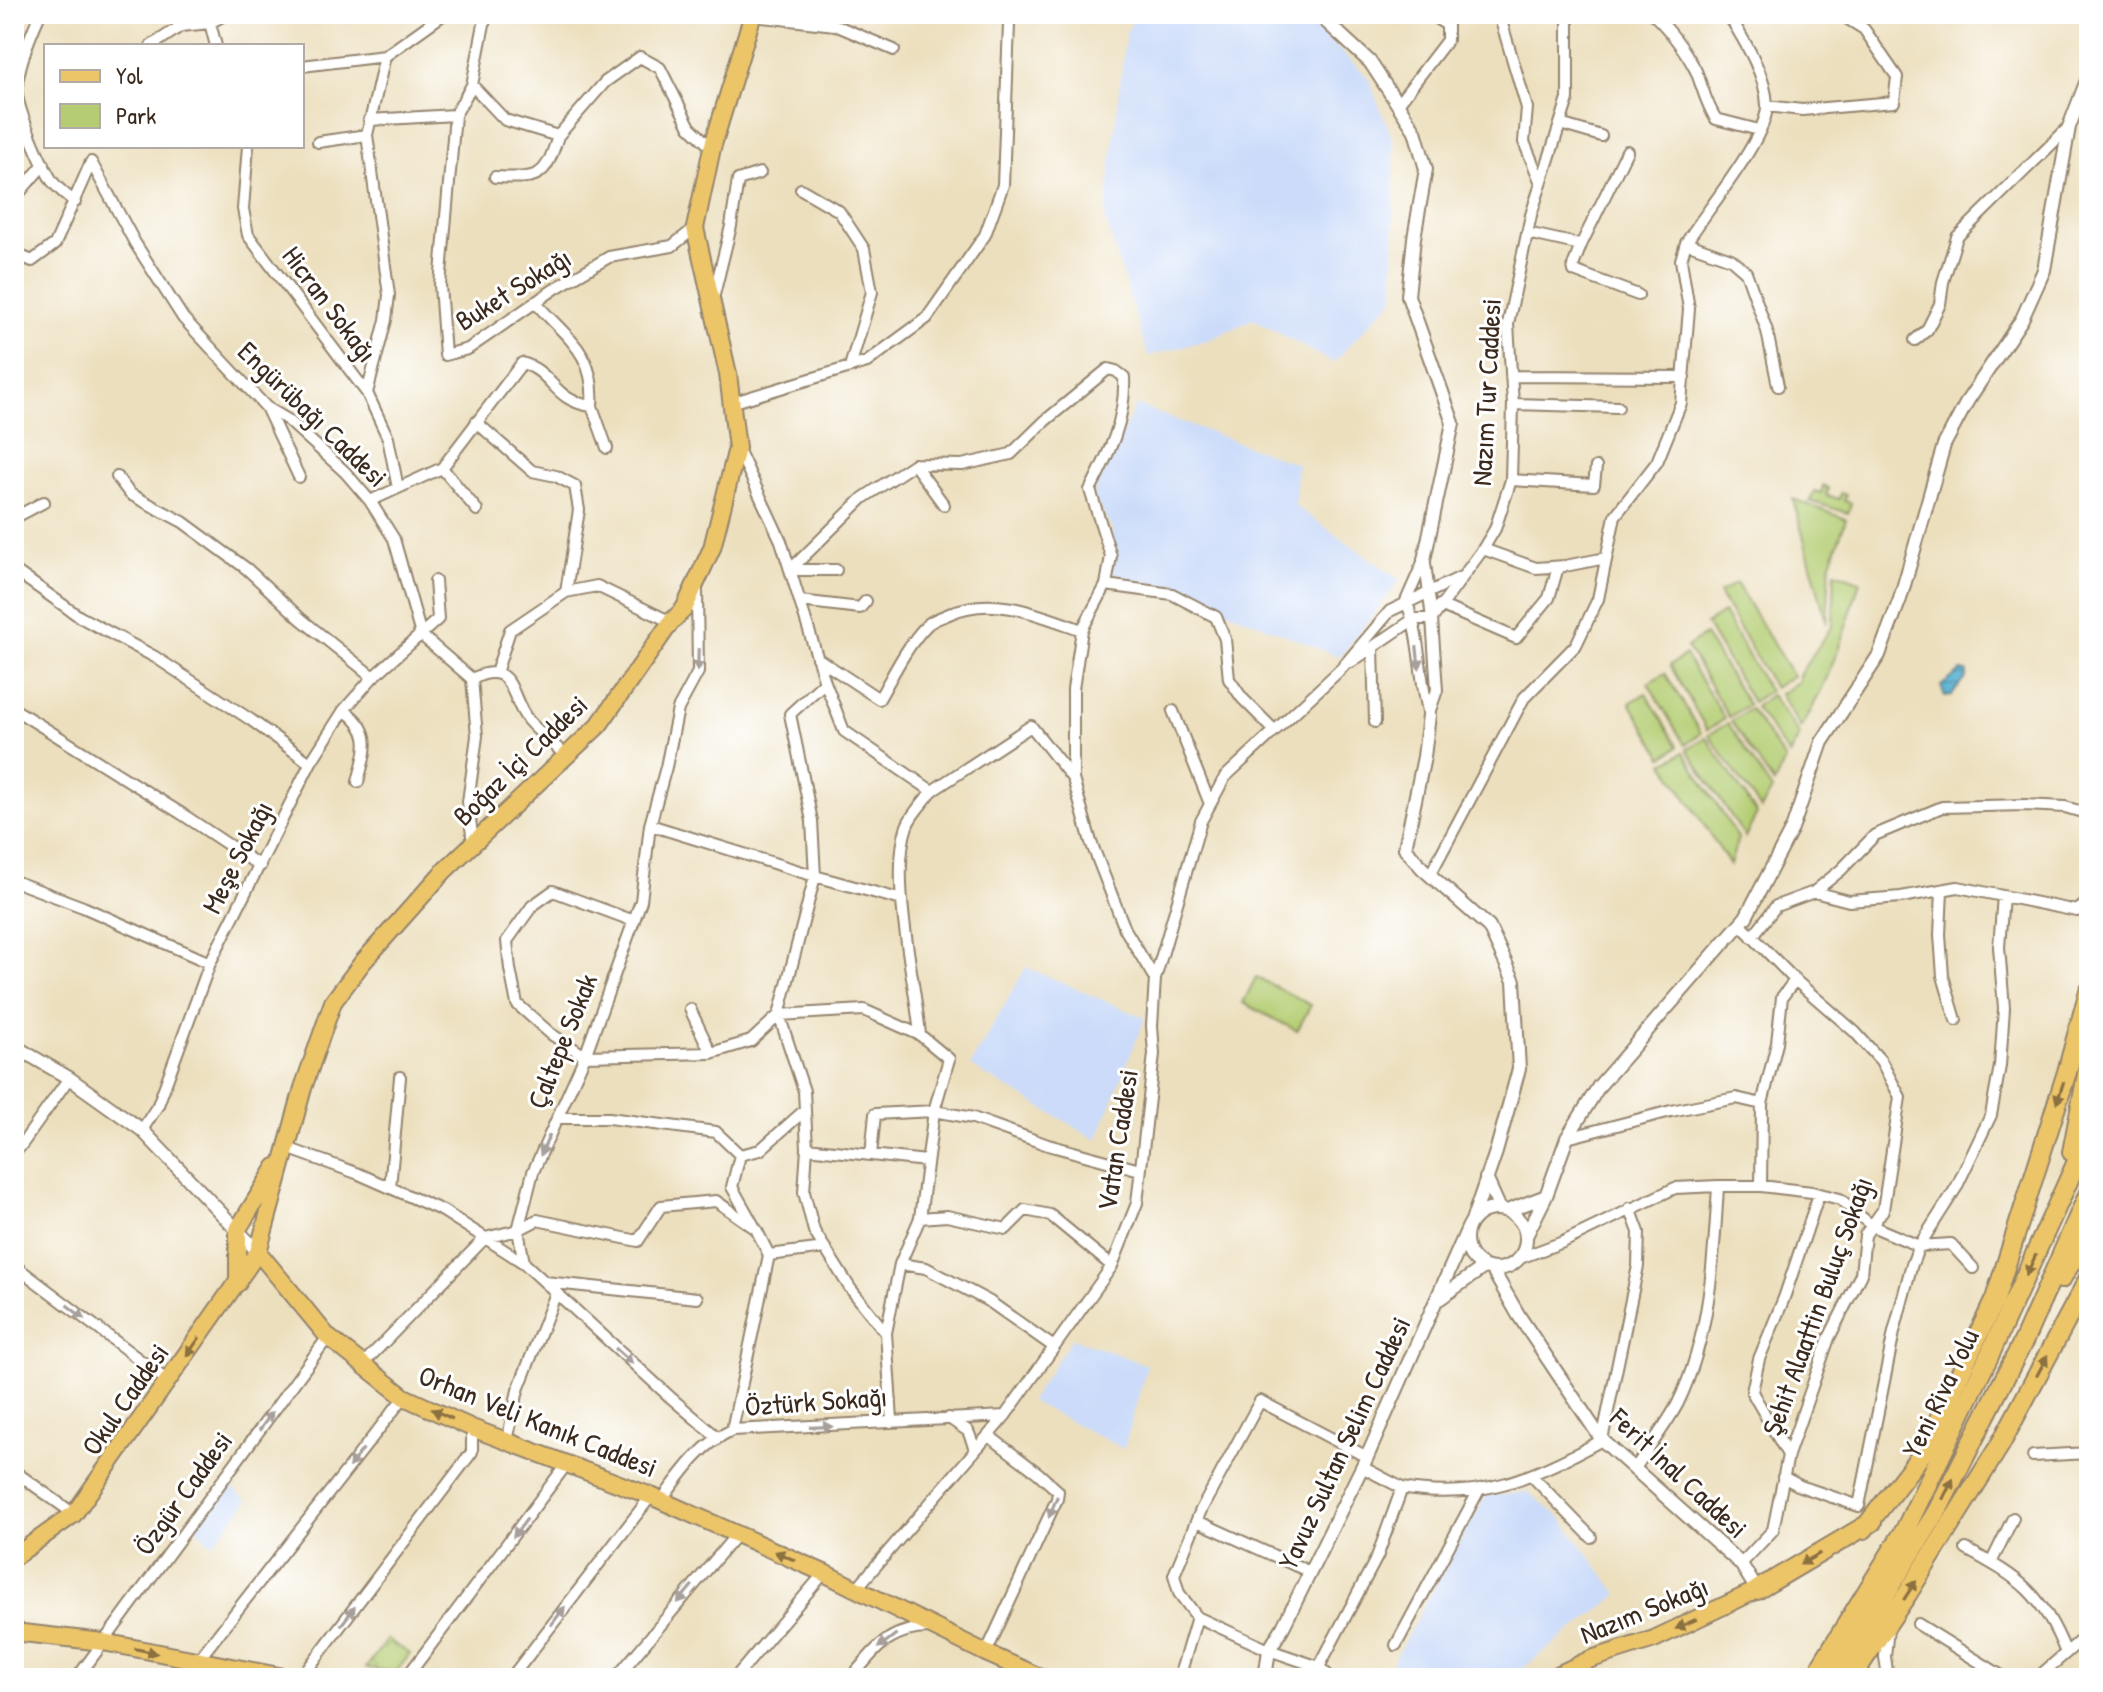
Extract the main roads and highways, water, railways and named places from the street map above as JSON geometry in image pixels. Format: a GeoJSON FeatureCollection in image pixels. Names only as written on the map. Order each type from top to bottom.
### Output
{"type":"FeatureCollection","features":[{"type":"Feature","properties":{"kind":"highway"},"geometry":{"type":"LineString","coordinates":[[1864,1529],[1924,1451],[1995,1299],[2067,1072],[2089,991]]}},
{"type":"Feature","properties":{"kind":"highway"},"geometry":{"type":"LineString","coordinates":[[2063,1194],[2089,1064]]}},
{"type":"Feature","properties":{"kind":"highway","name":"Yeni Riva Yolu"},"geometry":{"type":"LineString","coordinates":[[1836,1673],[1995,1343],[2089,1135]]}},
{"type":"Feature","properties":{"kind":"highway","name":"Yeni Riva Yolu"},"geometry":{"type":"LineString","coordinates":[[1836,1673],[1936,1513],[2024,1340],[2089,1193]]}},
{"type":"Feature","properties":{"kind":"highway"},"geometry":{"type":"LineString","coordinates":[[2024,1340],[2089,1234]]}},
{"type":"Feature","properties":{"kind":"highway"},"geometry":{"type":"LineString","coordinates":[[1836,1673],[1889,1619],[1908,1593],[2000,1445],[2089,1278]]}},
{"type":"Feature","properties":{"kind":"highway"},"geometry":{"type":"LineString","coordinates":[[1757,1590],[1864,1529],[1935,1468]]}},
{"type":"Feature","properties":{"kind":"main road","name":"Boğaz İçi Caddesi"},"geometry":{"type":"LineString","coordinates":[[258,1252],[303,1088],[333,1002],[372,951],[444,871],[599,725],[671,622],[684,609],[712,548],[737,448],[731,403],[695,228],[712,148],[753,15]]}},
{"type":"Feature","properties":{"kind":"main road"},"geometry":{"type":"LineString","coordinates":[[238,1283],[238,1229],[287,1148]]}},
{"type":"Feature","properties":{"kind":"main road","name":"Okul Caddesi"},"geometry":{"type":"LineString","coordinates":[[14,1557],[74,1514],[258,1252]]}},
{"type":"Feature","properties":{"kind":"main road","name":"Orhan Veli Kanık Caddesi"},"geometry":{"type":"LineString","coordinates":[[258,1252],[328,1337],[404,1397],[472,1428],[656,1498],[824,1573],[1042,1678]]}},
{"type":"Feature","properties":{"kind":"main road","name":"Nazım Sokağı"},"geometry":{"type":"LineString","coordinates":[[1551,1678],[1567,1668],[1654,1639],[1757,1590]]}},
{"type":"Feature","properties":{"kind":"main road"},"geometry":{"type":"LineString","coordinates":[[14,1632],[103,1642],[289,1678]]}},
{"type":"Feature","properties":{"kind":"water"},"geometry":{"type":"Polygon","coordinates":[[[1961,671],[1967,671],[1966,677],[1952,695],[1945,696],[1941,686],[1961,671]]]}},
{"type":"Feature","properties":{"kind":"tunnel"},"geometry":{"type":"LineString","coordinates":[[1810,1678],[1822,1664]]}}]}
